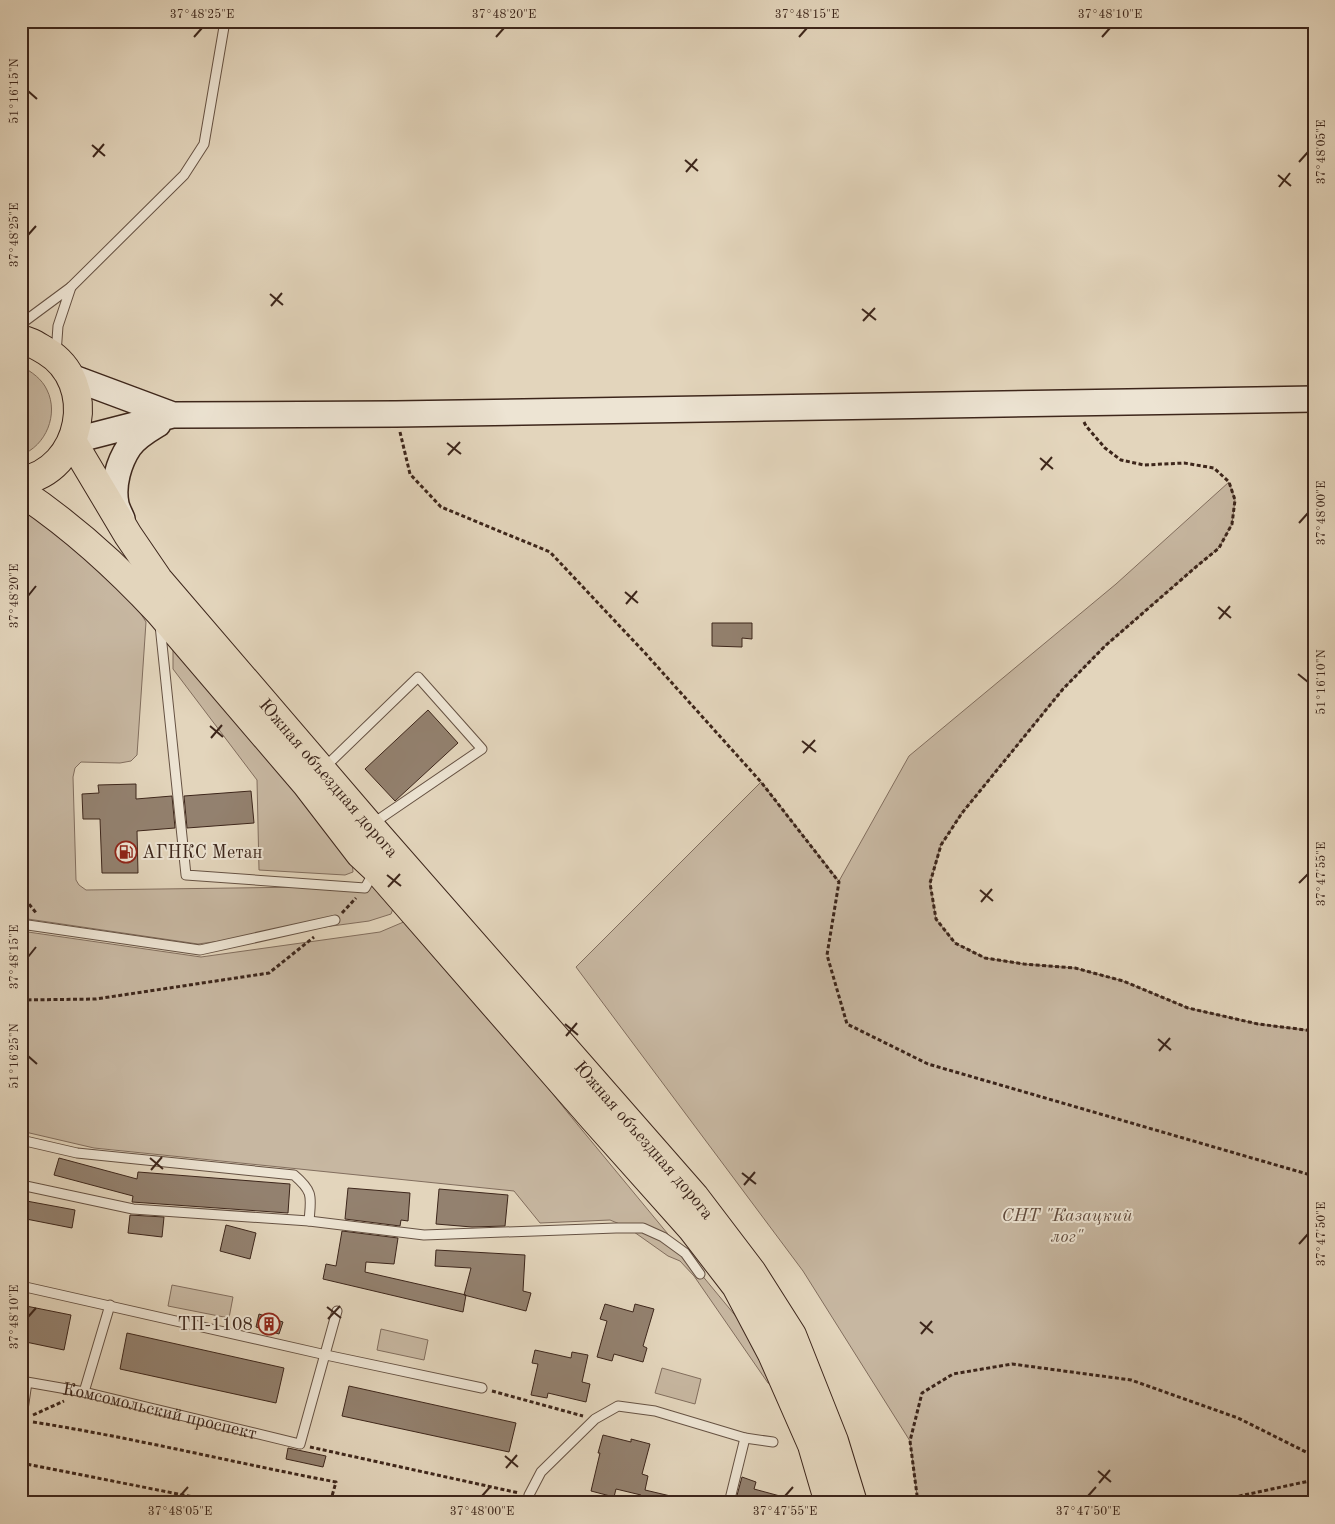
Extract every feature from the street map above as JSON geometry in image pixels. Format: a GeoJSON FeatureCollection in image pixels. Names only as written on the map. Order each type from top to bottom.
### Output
{"type":"FeatureCollection","features":[{"type":"Feature","properties":{"kind":"main road"},"geometry":{"type":"LineString","coordinates":[[21,340],[30,341],[63,367],[78,398],[78,420],[72,441],[61,458],[46,471],[28,480],[21,481]]}},
{"type":"Feature","properties":{"kind":"main road","name":"Южная объездная дорога"},"geometry":{"type":"LineString","coordinates":[[72,441],[128,536],[158,579],[370,826],[381,867],[593,1118],[692,1229],[736,1286],[772,1354],[808,1436],[829,1503]]}},
{"type":"Feature","properties":{"kind":"main road","name":"Южная объездная дорога"},"geometry":{"type":"LineString","coordinates":[[21,492],[38,503],[81,538],[135,586],[307,785],[360,854],[381,867],[695,1197],[752,1272],[792,1335],[834,1440],[853,1503]]}},
{"type":"Feature","properties":{"kind":"street"},"geometry":{"type":"LineString","coordinates":[[63,367],[173,415]]}},
{"type":"Feature","properties":{"kind":"street"},"geometry":{"type":"LineString","coordinates":[[72,441],[173,415],[396,414],[1314,399]]}},
{"type":"Feature","properties":{"kind":"street"},"geometry":{"type":"LineString","coordinates":[[128,536],[116,504],[116,487],[120,465],[130,445],[146,432],[173,415]]}},
{"type":"Feature","properties":{"kind":"lane"},"geometry":{"type":"LineString","coordinates":[[21,324],[71,287],[184,175],[204,144],[225,21]]}},
{"type":"Feature","properties":{"kind":"lane"},"geometry":{"type":"LineString","coordinates":[[63,367],[58,326],[71,287]]}},
{"type":"Feature","properties":{"kind":"lane"},"geometry":{"type":"LineString","coordinates":[[159,612],[186,875],[381,867]]}},
{"type":"Feature","properties":{"kind":"lane"},"geometry":{"type":"LineString","coordinates":[[322,770],[418,677],[482,749],[370,826]]}},
{"type":"Feature","properties":{"kind":"lane"},"geometry":{"type":"LineString","coordinates":[[21,924],[200,950],[335,920]]}},
{"type":"Feature","properties":{"kind":"lane"},"geometry":{"type":"LineString","coordinates":[[21,1140],[77,1153],[294,1175],[306,1185],[311,1196],[309,1221]]}},
{"type":"Feature","properties":{"kind":"lane"},"geometry":{"type":"LineString","coordinates":[[21,1185],[133,1209],[309,1221],[424,1236],[643,1228],[663,1238],[685,1253],[700,1274]]}},
{"type":"Feature","properties":{"kind":"lane"},"geometry":{"type":"LineString","coordinates":[[21,1286],[482,1388]]}},
{"type":"Feature","properties":{"kind":"lane"},"geometry":{"type":"LineString","coordinates":[[84,1392],[110,1305]]}},
{"type":"Feature","properties":{"kind":"lane"},"geometry":{"type":"LineString","coordinates":[[300,1444],[337,1311]]}},
{"type":"Feature","properties":{"kind":"lane"},"geometry":{"type":"LineString","coordinates":[[22,1422],[24,1381]]}},
{"type":"Feature","properties":{"kind":"lane","name":"Комсомольский проспект"},"geometry":{"type":"LineString","coordinates":[[24,1381],[84,1392],[300,1444]]}},
{"type":"Feature","properties":{"kind":"lane"},"geometry":{"type":"LineString","coordinates":[[528,1499],[541,1472],[595,1419],[618,1406],[655,1410],[745,1438],[773,1442]]}},
{"type":"Feature","properties":{"kind":"lane"},"geometry":{"type":"LineString","coordinates":[[728,1503],[745,1438]]}},
{"type":"Feature","properties":{"kind":"path"},"geometry":{"type":"LineString","coordinates":[[1075,403],[1086,426],[1105,448],[1121,460],[1144,465],[1184,463],[1214,468],[1229,482],[1235,500],[1232,524],[1219,548],[1105,646],[1063,689],[962,813],[941,845],[930,883],[936,918],[955,942],[985,958],[1024,964],[1075,968],[1123,982],[1188,1008],[1258,1024],[1314,1031]]}},
{"type":"Feature","properties":{"kind":"path"},"geometry":{"type":"LineString","coordinates":[[396,414],[410,474],[423,488],[442,507],[550,552],[762,782],[839,882],[827,955],[848,1024],[928,1064],[1314,1176]]}},
{"type":"Feature","properties":{"kind":"path"},"geometry":{"type":"LineString","coordinates":[[21,1000],[96,999],[269,974],[335,920],[381,867]]}},
{"type":"Feature","properties":{"kind":"path"},"geometry":{"type":"LineString","coordinates":[[21,894],[48,928]]}},
{"type":"Feature","properties":{"kind":"path"},"geometry":{"type":"LineString","coordinates":[[918,1503],[910,1441],[922,1393],[953,1374],[1012,1364],[1131,1380],[1238,1418],[1314,1456]]}},
{"type":"Feature","properties":{"kind":"path"},"geometry":{"type":"LineString","coordinates":[[482,1388],[595,1419]]}},
{"type":"Feature","properties":{"kind":"path"},"geometry":{"type":"LineString","coordinates":[[22,1422],[84,1392]]}},
{"type":"Feature","properties":{"kind":"path"},"geometry":{"type":"LineString","coordinates":[[22,1422],[106,1434],[336,1482],[330,1503]]}},
{"type":"Feature","properties":{"kind":"path"},"geometry":{"type":"LineString","coordinates":[[300,1444],[528,1499]]}},
{"type":"Feature","properties":{"kind":"path"},"geometry":{"type":"LineString","coordinates":[[21,1463],[224,1503]]}},
{"type":"Feature","properties":{"kind":"path"},"geometry":{"type":"LineString","coordinates":[[1207,1503],[1314,1480]]}},
{"type":"Feature","properties":{"kind":"green space"},"geometry":{"type":"Polygon","coordinates":[[[21,366],[33,373],[42,382],[47,390],[52,409],[51,419],[43,437],[30,451],[21,455],[21,366]]]}},
{"type":"Feature","properties":{"kind":"green space","name":"СНТ \"Казацкий лог\""},"geometry":{"type":"Polygon","coordinates":[[[1229,482],[1235,500],[1232,524],[1219,548],[1105,646],[1063,689],[962,813],[941,845],[930,884],[936,919],[955,943],[985,958],[1024,964],[1075,968],[1123,981],[1188,1008],[1258,1024],[1314,1031],[1314,1503],[918,1503],[910,1441],[803,1271],[576,967],[761,782],[839,881],[909,756],[1116,584],[1229,482]]]}},
{"type":"Feature","properties":{"kind":"green space"},"geometry":{"type":"Polygon","coordinates":[[[21,507],[31,511],[131,598],[146,622],[137,755],[131,761],[120,763],[81,762],[75,768],[73,777],[76,880],[79,885],[86,890],[382,886],[394,906],[391,914],[369,921],[198,944],[21,918],[21,507]]]}},
{"type":"Feature","properties":{"kind":"green space"},"geometry":{"type":"Polygon","coordinates":[[[173,647],[352,860],[353,872],[345,875],[259,870],[257,780],[173,669],[173,647]]]}},
{"type":"Feature","properties":{"kind":"green space"},"geometry":{"type":"Polygon","coordinates":[[[413,918],[568,1113],[748,1331],[773,1385],[768,1383],[694,1276],[680,1261],[668,1256],[627,1227],[610,1220],[540,1223],[514,1191],[94,1148],[21,1131],[21,931],[201,957],[380,932],[413,918]]]}},
{"type":"Feature","properties":{"kind":"green space"},"geometry":{"type":"Polygon","coordinates":[[[172,1285],[233,1297],[229,1318],[168,1306],[172,1285]]]}},
{"type":"Feature","properties":{"kind":"green space"},"geometry":{"type":"Polygon","coordinates":[[[381,1329],[428,1340],[424,1360],[377,1350],[381,1329]]]}},
{"type":"Feature","properties":{"kind":"green space"},"geometry":{"type":"Polygon","coordinates":[[[662,1368],[701,1379],[695,1404],[655,1393],[662,1368]]]}},
{"type":"Feature","properties":{"kind":"building"},"geometry":{"type":"Polygon","coordinates":[[[712,623],[752,623],[752,639],[742,638],[742,647],[712,646],[712,623]]]}},
{"type":"Feature","properties":{"kind":"building"},"geometry":{"type":"Polygon","coordinates":[[[428,710],[458,743],[395,801],[365,769],[428,710]]]}},
{"type":"Feature","properties":{"kind":"building"},"geometry":{"type":"Polygon","coordinates":[[[136,784],[136,799],[172,796],[175,828],[137,831],[138,873],[102,873],[100,819],[83,819],[82,794],[99,793],[98,785],[136,784]]]}},
{"type":"Feature","properties":{"kind":"building"},"geometry":{"type":"Polygon","coordinates":[[[251,791],[254,823],[187,828],[184,796],[251,791]]]}},
{"type":"Feature","properties":{"kind":"building"},"geometry":{"type":"Polygon","coordinates":[[[59,1158],[137,1179],[138,1172],[290,1184],[288,1213],[132,1202],[133,1196],[54,1175],[59,1158]]]}},
{"type":"Feature","properties":{"kind":"building"},"geometry":{"type":"Polygon","coordinates":[[[348,1188],[410,1193],[408,1221],[401,1220],[400,1226],[345,1219],[348,1188]]]}},
{"type":"Feature","properties":{"kind":"building"},"geometry":{"type":"Polygon","coordinates":[[[439,1189],[508,1195],[505,1226],[472,1227],[436,1224],[439,1189]]]}},
{"type":"Feature","properties":{"kind":"building"},"geometry":{"type":"Polygon","coordinates":[[[21,1200],[75,1210],[72,1228],[21,1218],[21,1200]]]}},
{"type":"Feature","properties":{"kind":"building"},"geometry":{"type":"Polygon","coordinates":[[[130,1215],[164,1217],[162,1237],[128,1233],[130,1215]]]}},
{"type":"Feature","properties":{"kind":"building"},"geometry":{"type":"Polygon","coordinates":[[[226,1225],[256,1233],[250,1259],[220,1251],[226,1225]]]}},
{"type":"Feature","properties":{"kind":"building"},"geometry":{"type":"Polygon","coordinates":[[[342,1231],[398,1238],[394,1264],[366,1262],[365,1272],[466,1295],[463,1312],[323,1279],[326,1264],[336,1266],[342,1231]]]}},
{"type":"Feature","properties":{"kind":"building"},"geometry":{"type":"Polygon","coordinates":[[[436,1250],[525,1255],[523,1291],[531,1293],[526,1311],[464,1295],[471,1268],[435,1266],[436,1250]]]}},
{"type":"Feature","properties":{"kind":"building"},"geometry":{"type":"Polygon","coordinates":[[[605,1304],[633,1312],[635,1304],[654,1309],[643,1346],[647,1348],[643,1362],[614,1354],[612,1361],[597,1357],[607,1321],[600,1319],[605,1304]]]}},
{"type":"Feature","properties":{"kind":"building"},"geometry":{"type":"Polygon","coordinates":[[[21,1305],[71,1315],[64,1350],[21,1341],[21,1305]]]}},
{"type":"Feature","properties":{"kind":"building","name":"ТП-1108"},"geometry":{"type":"Polygon","coordinates":[[[259,1314],[283,1322],[279,1334],[256,1327],[259,1314]]]}},
{"type":"Feature","properties":{"kind":"building"},"geometry":{"type":"Polygon","coordinates":[[[127,1333],[284,1368],[276,1403],[120,1369],[127,1333]]]}},
{"type":"Feature","properties":{"kind":"building"},"geometry":{"type":"Polygon","coordinates":[[[535,1350],[571,1358],[572,1352],[588,1355],[582,1382],[590,1384],[586,1402],[548,1393],[547,1398],[531,1395],[538,1364],[532,1363],[535,1350]]]}},
{"type":"Feature","properties":{"kind":"building"},"geometry":{"type":"Polygon","coordinates":[[[349,1386],[516,1423],[509,1452],[342,1416],[349,1386]]]}},
{"type":"Feature","properties":{"kind":"building"},"geometry":{"type":"Polygon","coordinates":[[[603,1435],[631,1442],[631,1439],[650,1444],[642,1474],[648,1476],[645,1490],[679,1498],[678,1503],[639,1503],[641,1495],[616,1489],[614,1497],[591,1491],[603,1435]]]}},
{"type":"Feature","properties":{"kind":"building"},"geometry":{"type":"Polygon","coordinates":[[[288,1448],[326,1456],[323,1467],[286,1459],[288,1448]]]}},
{"type":"Feature","properties":{"kind":"building"},"geometry":{"type":"Polygon","coordinates":[[[742,1477],[756,1482],[754,1489],[791,1499],[790,1503],[749,1503],[736,1499],[742,1477]]]}},
{"type":"Feature","properties":{"kind":"place","name":"АГНКС Метан"},"geometry":{"type":"Point","coordinates":[126,852]}},
{"type":"Feature","properties":{"kind":"place","name":"ТП-1108"},"geometry":{"type":"Point","coordinates":[269,1324]}}]}
